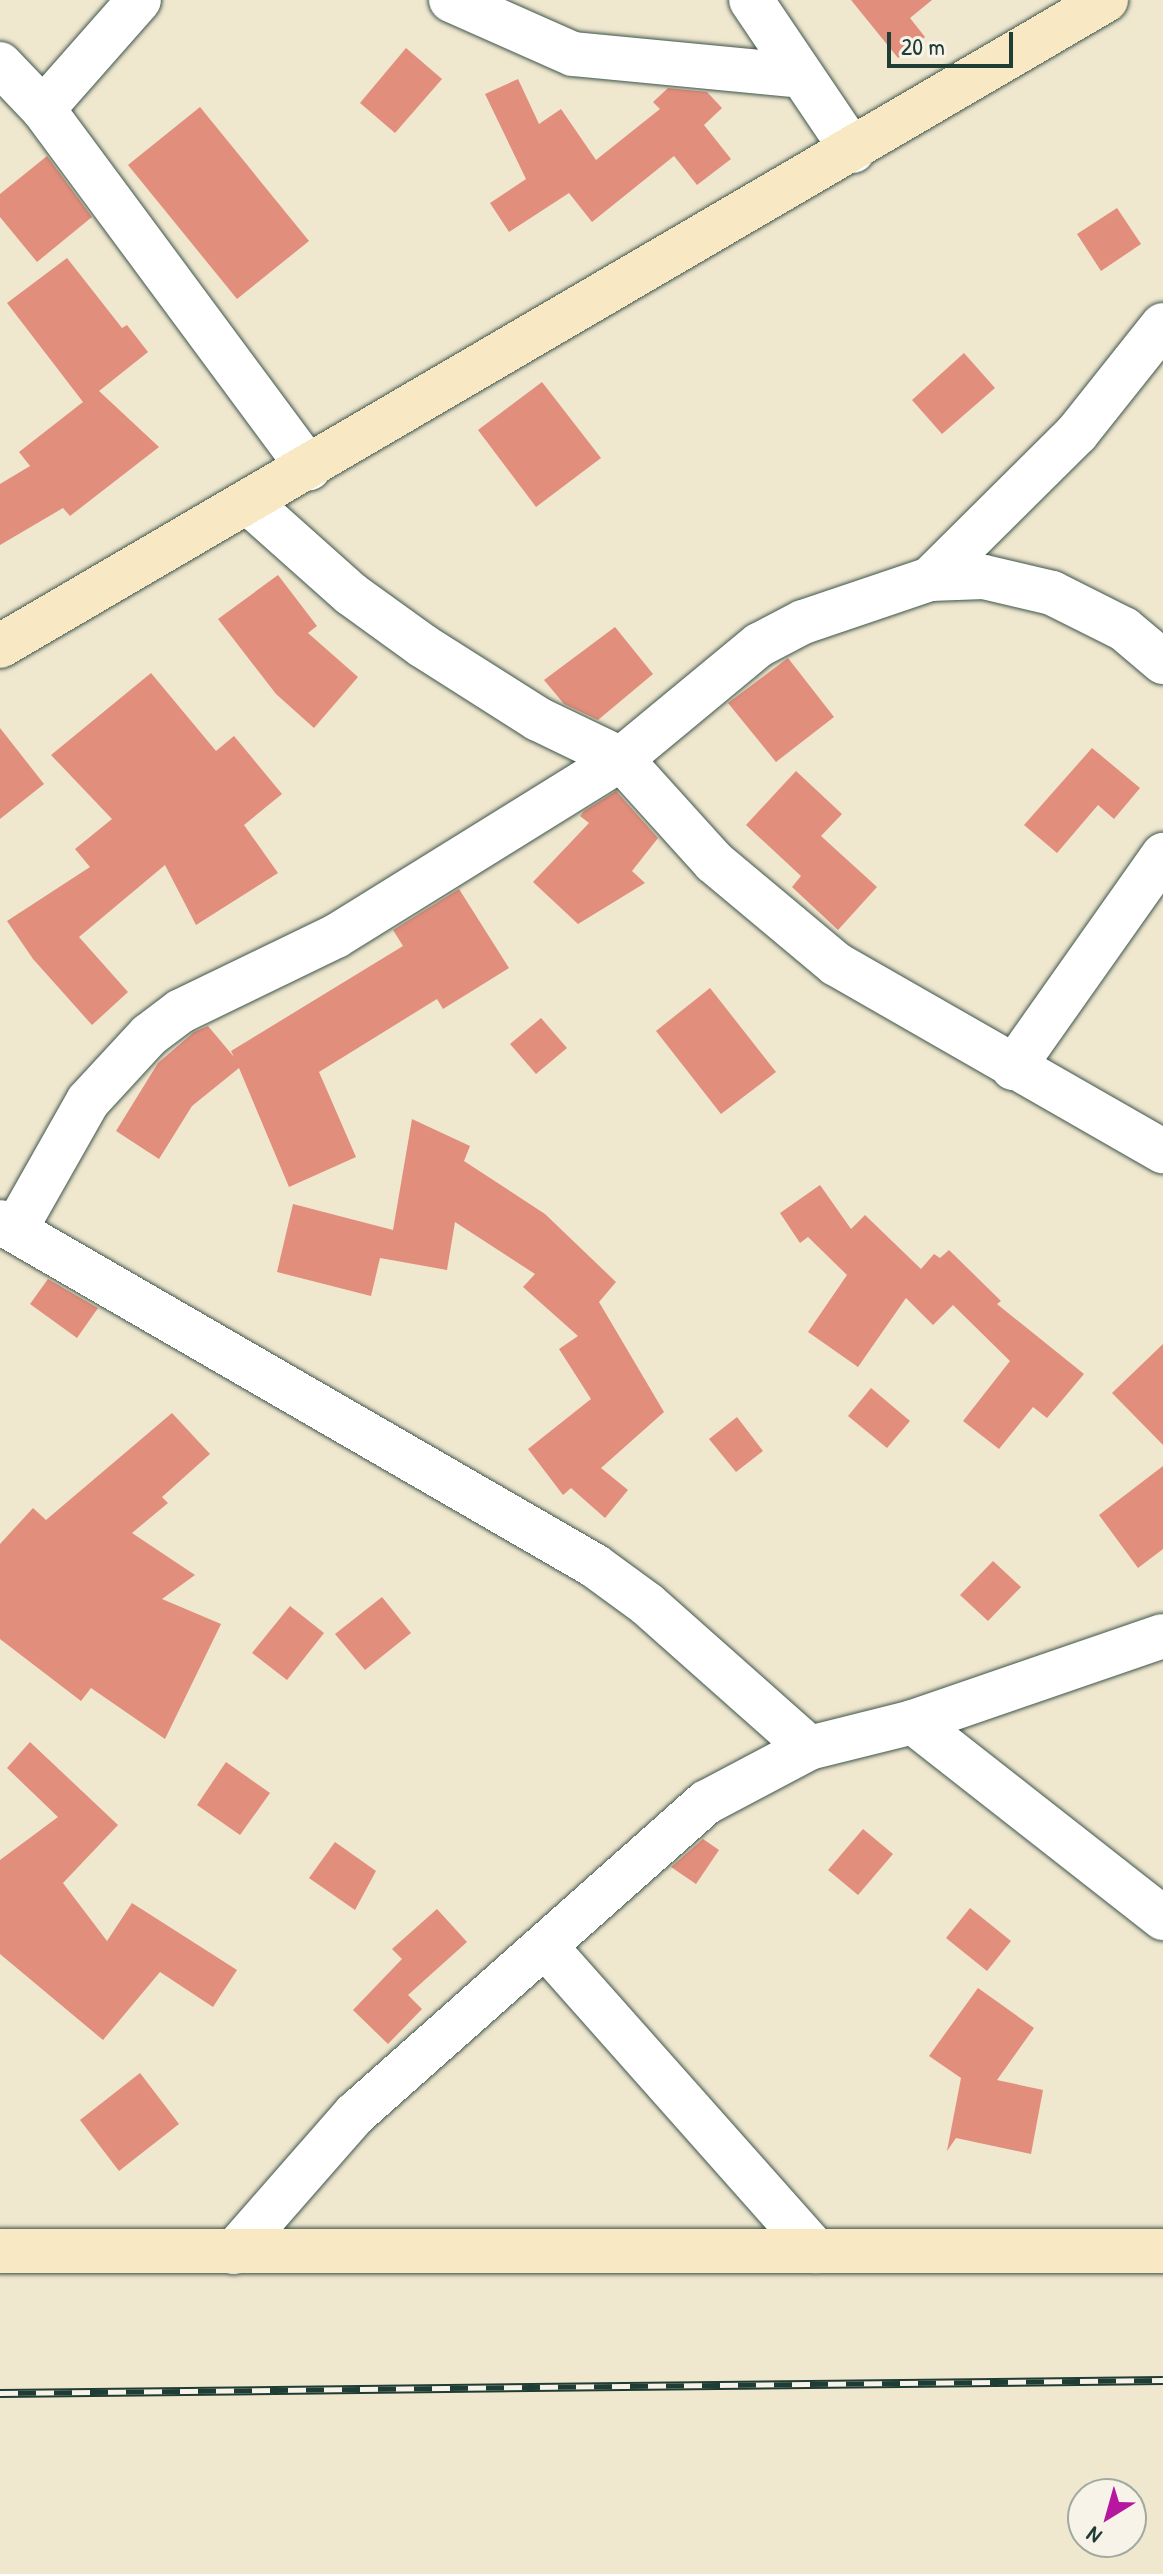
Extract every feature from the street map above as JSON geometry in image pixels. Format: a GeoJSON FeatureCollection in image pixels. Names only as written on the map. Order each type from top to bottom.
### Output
{"type":"FeatureCollection","features":[{"type":"Feature","properties":{"kind":"street"},"geometry":{"type":"LineString","coordinates":[[43,109],[139,0]]}},
{"type":"Feature","properties":{"kind":"street"},"geometry":{"type":"LineString","coordinates":[[451,0],[573,54],[800,76]]}},
{"type":"Feature","properties":{"kind":"street"},"geometry":{"type":"LineString","coordinates":[[751,0],[853,151]]}},
{"type":"Feature","properties":{"kind":"street"},"geometry":{"type":"LineString","coordinates":[[0,646],[250,504],[591,299],[853,151],[1106,0]]}},
{"type":"Feature","properties":{"kind":"street"},"geometry":{"type":"LineString","coordinates":[[0,64],[43,109],[309,468]]}},
{"type":"Feature","properties":{"kind":"street"},"geometry":{"type":"LineString","coordinates":[[930,579],[1077,433],[1163,325]]}},
{"type":"Feature","properties":{"kind":"street"},"geometry":{"type":"LineString","coordinates":[[250,504],[351,594],[423,646],[538,719],[621,759],[714,862],[836,964],[1013,1068],[1163,1151]]}},
{"type":"Feature","properties":{"kind":"street"},"geometry":{"type":"LineString","coordinates":[[809,1748],[647,1604],[595,1566],[8,1226],[88,1101],[149,1035],[181,1011],[336,936],[621,759],[759,645],[803,622],[930,579],[984,577],[1052,593],[1124,629],[1163,662]]}},
{"type":"Feature","properties":{"kind":"street"},"geometry":{"type":"LineString","coordinates":[[1013,1068],[1163,855]]}},
{"type":"Feature","properties":{"kind":"street"},"geometry":{"type":"LineString","coordinates":[[234,2252],[355,2114],[707,1802],[809,1748],[913,1722],[1163,1636]]}},
{"type":"Feature","properties":{"kind":"street"},"geometry":{"type":"LineString","coordinates":[[913,1722],[1163,1918]]}},
{"type":"Feature","properties":{"kind":"street"},"geometry":{"type":"LineString","coordinates":[[545,1946],[816,2251]]}},
{"type":"Feature","properties":{"kind":"street"},"geometry":{"type":"LineString","coordinates":[[0,2251],[1163,2251]]}},
{"type":"Feature","properties":{"kind":"building"},"geometry":{"type":"Polygon","coordinates":[[[851,0],[932,0],[910,18],[925,37],[898,58],[851,0]]]}},
{"type":"Feature","properties":{"kind":"building"},"geometry":{"type":"Polygon","coordinates":[[[406,48],[442,79],[395,133],[360,103],[406,48]]]}},
{"type":"Feature","properties":{"kind":"building"},"geometry":{"type":"Polygon","coordinates":[[[518,79],[539,124],[561,109],[596,160],[660,109],[653,102],[668,88],[707,92],[722,108],[704,125],[731,159],[697,185],[674,156],[592,222],[569,193],[509,232],[490,203],[526,179],[485,94],[518,79]]]}},
{"type":"Feature","properties":{"kind":"building"},"geometry":{"type":"Polygon","coordinates":[[[200,107],[309,241],[237,299],[128,165],[200,107]]]}},
{"type":"Feature","properties":{"kind":"building"},"geometry":{"type":"Polygon","coordinates":[[[47,156],[92,217],[37,262],[0,217],[0,194],[47,156]]]}},
{"type":"Feature","properties":{"kind":"building"},"geometry":{"type":"Polygon","coordinates":[[[1117,208],[1141,244],[1101,271],[1077,234],[1117,208]]]}},
{"type":"Feature","properties":{"kind":"building"},"geometry":{"type":"Polygon","coordinates":[[[67,258],[122,328],[127,325],[148,352],[99,391],[159,447],[70,516],[63,508],[0,545],[0,484],[30,466],[19,452],[83,402],[7,303],[67,258]]]}},
{"type":"Feature","properties":{"kind":"building"},"geometry":{"type":"Polygon","coordinates":[[[964,353],[995,388],[942,434],[912,400],[964,353]]]}},
{"type":"Feature","properties":{"kind":"building"},"geometry":{"type":"Polygon","coordinates":[[[542,382],[601,458],[536,507],[478,430],[542,382]]]}},
{"type":"Feature","properties":{"kind":"building"},"geometry":{"type":"Polygon","coordinates":[[[278,575],[317,626],[308,633],[358,677],[314,728],[276,694],[218,619],[278,575]]]}},
{"type":"Feature","properties":{"kind":"building"},"geometry":{"type":"Polygon","coordinates":[[[615,627],[653,674],[598,720],[564,704],[544,680],[615,627]]]}},
{"type":"Feature","properties":{"kind":"building"},"geometry":{"type":"Polygon","coordinates":[[[788,658],[834,717],[776,762],[728,703],[788,658]]]}},
{"type":"Feature","properties":{"kind":"building"},"geometry":{"type":"Polygon","coordinates":[[[151,673],[216,751],[234,736],[282,794],[244,825],[278,873],[196,925],[165,865],[79,937],[128,992],[92,1025],[33,959],[7,921],[90,867],[75,849],[112,819],[51,755],[151,673]]]}},
{"type":"Feature","properties":{"kind":"building"},"geometry":{"type":"Polygon","coordinates":[[[0,728],[44,784],[0,819],[0,728]]]}},
{"type":"Feature","properties":{"kind":"building"},"geometry":{"type":"Polygon","coordinates":[[[1092,748],[1140,788],[1114,819],[1098,805],[1057,853],[1024,825],[1092,748]]]}},
{"type":"Feature","properties":{"kind":"building"},"geometry":{"type":"Polygon","coordinates":[[[796,771],[842,814],[821,836],[877,887],[838,930],[792,887],[801,876],[746,825],[796,771]]]}},
{"type":"Feature","properties":{"kind":"building"},"geometry":{"type":"Polygon","coordinates":[[[616,791],[658,838],[632,871],[645,883],[578,924],[533,882],[589,823],[580,816],[584,811],[616,791]]]}},
{"type":"Feature","properties":{"kind":"building"},"geometry":{"type":"Polygon","coordinates":[[[459,889],[509,968],[443,1009],[437,999],[319,1072],[356,1157],[289,1187],[239,1068],[192,1106],[159,1159],[116,1131],[158,1063],[194,1032],[208,1026],[234,1057],[231,1051],[403,946],[393,930],[459,889]]]}},
{"type":"Feature","properties":{"kind":"building"},"geometry":{"type":"Polygon","coordinates":[[[710,988],[776,1072],[721,1114],[656,1031],[710,988]]]}},
{"type":"Feature","properties":{"kind":"building"},"geometry":{"type":"Polygon","coordinates":[[[541,1018],[567,1048],[536,1074],[510,1044],[541,1018]]]}},
{"type":"Feature","properties":{"kind":"building"},"geometry":{"type":"Polygon","coordinates":[[[412,1119],[470,1146],[464,1161],[545,1214],[616,1282],[599,1302],[664,1412],[601,1468],[628,1490],[605,1518],[571,1488],[563,1495],[528,1449],[591,1399],[559,1349],[578,1336],[523,1287],[535,1274],[455,1222],[447,1270],[380,1258],[371,1296],[277,1272],[293,1204],[393,1230],[412,1119]]]}},
{"type":"Feature","properties":{"kind":"building"},"geometry":{"type":"Polygon","coordinates":[[[820,1185],[851,1229],[865,1215],[921,1269],[934,1254],[940,1258],[949,1250],[1001,1301],[997,1304],[1084,1374],[1047,1418],[1033,1407],[999,1449],[963,1421],[1010,1361],[953,1305],[933,1325],[906,1298],[858,1367],[808,1332],[847,1275],[808,1237],[800,1243],[780,1213],[820,1185]]]}},
{"type":"Feature","properties":{"kind":"building"},"geometry":{"type":"Polygon","coordinates":[[[48,1279],[98,1308],[77,1338],[30,1304],[48,1279]]]}},
{"type":"Feature","properties":{"kind":"building"},"geometry":{"type":"Polygon","coordinates":[[[1163,1344],[1163,1445],[1112,1393],[1163,1344]]]}},
{"type":"Feature","properties":{"kind":"building"},"geometry":{"type":"Polygon","coordinates":[[[871,1388],[910,1421],[887,1448],[848,1416],[871,1388]]]}},
{"type":"Feature","properties":{"kind":"building"},"geometry":{"type":"Polygon","coordinates":[[[172,1413],[210,1454],[162,1497],[168,1503],[132,1533],[195,1575],[162,1599],[221,1624],[165,1739],[91,1688],[81,1701],[0,1639],[0,1544],[33,1508],[46,1520],[172,1413]]]}},
{"type":"Feature","properties":{"kind":"building"},"geometry":{"type":"Polygon","coordinates":[[[737,1417],[763,1451],[736,1472],[709,1439],[737,1417]]]}},
{"type":"Feature","properties":{"kind":"building"},"geometry":{"type":"Polygon","coordinates":[[[1163,1466],[1163,1549],[1138,1568],[1099,1515],[1163,1466]]]}},
{"type":"Feature","properties":{"kind":"building"},"geometry":{"type":"Polygon","coordinates":[[[993,1561],[1021,1587],[988,1621],[960,1595],[993,1561]]]}},
{"type":"Feature","properties":{"kind":"building"},"geometry":{"type":"Polygon","coordinates":[[[382,1597],[411,1633],[365,1670],[335,1634],[382,1597]]]}},
{"type":"Feature","properties":{"kind":"building"},"geometry":{"type":"Polygon","coordinates":[[[290,1606],[324,1633],[287,1680],[252,1653],[290,1606]]]}},
{"type":"Feature","properties":{"kind":"building"},"geometry":{"type":"Polygon","coordinates":[[[30,1742],[118,1825],[63,1883],[107,1941],[132,1903],[237,1970],[213,2007],[160,1972],[103,2040],[0,1954],[0,1860],[58,1817],[7,1768],[30,1742]]]}},
{"type":"Feature","properties":{"kind":"building"},"geometry":{"type":"Polygon","coordinates":[[[226,1762],[270,1793],[240,1835],[197,1805],[226,1762]]]}},
{"type":"Feature","properties":{"kind":"building"},"geometry":{"type":"Polygon","coordinates":[[[863,1829],[893,1854],[858,1895],[828,1870],[863,1829]]]}},
{"type":"Feature","properties":{"kind":"building"},"geometry":{"type":"Polygon","coordinates":[[[703,1839],[719,1850],[696,1884],[671,1867],[703,1839]]]}},
{"type":"Feature","properties":{"kind":"building"},"geometry":{"type":"Polygon","coordinates":[[[335,1842],[376,1871],[355,1910],[309,1878],[335,1842]]]}},
{"type":"Feature","properties":{"kind":"building"},"geometry":{"type":"Polygon","coordinates":[[[970,1908],[1011,1941],[987,1971],[946,1938],[970,1908]]]}},
{"type":"Feature","properties":{"kind":"building"},"geometry":{"type":"Polygon","coordinates":[[[437,1909],[467,1942],[408,1995],[422,2009],[388,2044],[353,2010],[402,1959],[392,1949],[437,1909]]]}},
{"type":"Feature","properties":{"kind":"building"},"geometry":{"type":"Polygon","coordinates":[[[978,1988],[1034,2028],[997,2080],[1043,2090],[1031,2154],[956,2138],[947,2151],[961,2078],[929,2056],[978,1988]]]}},
{"type":"Feature","properties":{"kind":"building"},"geometry":{"type":"Polygon","coordinates":[[[140,2073],[179,2124],[119,2171],[80,2120],[140,2073]]]}},
{"type":"Feature","properties":{"kind":"railway"},"geometry":{"type":"LineString","coordinates":[[0,2393],[1163,2380]]}}]}
